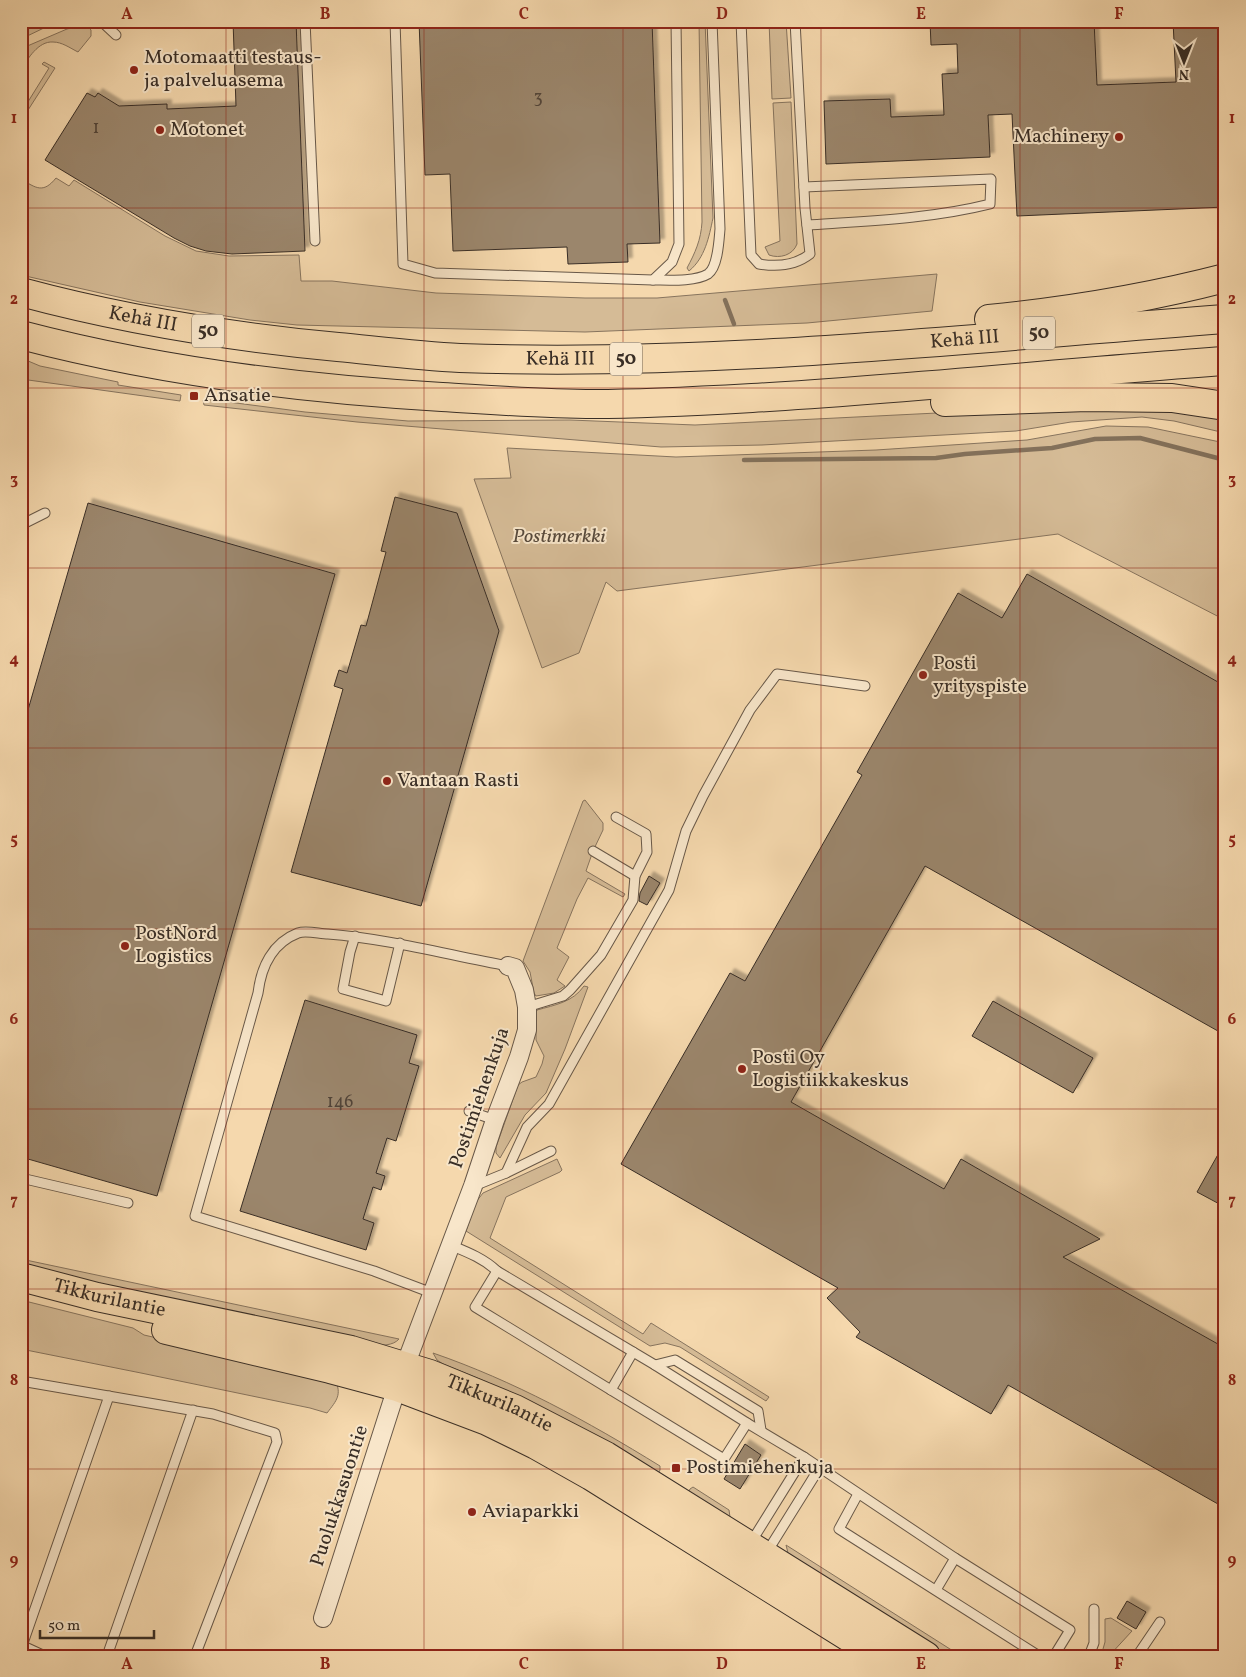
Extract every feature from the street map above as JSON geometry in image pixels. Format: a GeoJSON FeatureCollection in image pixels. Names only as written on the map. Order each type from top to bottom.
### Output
{"type":"FeatureCollection","features":[{"type":"Feature","properties":{"kind":"main road"},"geometry":{"type":"LineString","coordinates":[[853,348],[949,323],[1044,313],[1114,302],[1196,286],[1225,278]]}},
{"type":"Feature","properties":{"kind":"main road","name":"Kehä III"},"geometry":{"type":"LineString","coordinates":[[21,292],[119,314],[232,335],[456,358],[666,358],[853,348],[1225,319]]}},
{"type":"Feature","properties":{"kind":"main road","name":"50"},"geometry":{"type":"LineString","coordinates":[[21,335],[114,357],[244,378],[384,394],[516,402],[593,404],[819,394],[1225,361]]}},
{"type":"Feature","properties":{"kind":"main road"},"geometry":{"type":"LineString","coordinates":[[819,394],[948,402],[1087,397],[1172,398],[1225,406]]}},
{"type":"Feature","properties":{"kind":"main road","name":"Tikkurilantie"},"geometry":{"type":"LineString","coordinates":[[21,1277],[106,1299],[351,1350],[751,1559],[926,1656]]}},
{"type":"Feature","properties":{"kind":"main road","name":"Tikkurilantie"},"geometry":{"type":"LineString","coordinates":[[21,1295],[330,1369],[401,1377]]}},
{"type":"Feature","properties":{"kind":"main road","name":"Tikkurilantie"},"geometry":{"type":"LineString","coordinates":[[751,1559],[879,1656]]}},
{"type":"Feature","properties":{"kind":"street","name":"Postimiehenkuja"},"geometry":{"type":"LineString","coordinates":[[401,1377],[473,1186],[519,1056],[526,1030],[527,1007],[524,990],[515,968],[508,966]]}},
{"type":"Feature","properties":{"kind":"street","name":"Puolukkasuontie"},"geometry":{"type":"LineString","coordinates":[[323,1618],[401,1377]]}},
{"type":"Feature","properties":{"kind":"lane"},"geometry":{"type":"LineString","coordinates":[[101,21],[116,35]]}},
{"type":"Feature","properties":{"kind":"lane"},"geometry":{"type":"LineString","coordinates":[[305,21],[315,241]]}},
{"type":"Feature","properties":{"kind":"lane"},"geometry":{"type":"LineString","coordinates":[[395,21],[404,264],[435,273],[653,280],[691,279],[708,274],[713,266],[719,247],[720,228],[712,21]]}},
{"type":"Feature","properties":{"kind":"lane"},"geometry":{"type":"LineString","coordinates":[[653,280],[672,262],[679,244],[676,21]]}},
{"type":"Feature","properties":{"kind":"lane"},"geometry":{"type":"LineString","coordinates":[[741,21],[751,255],[759,264],[769,266],[794,262],[804,259],[810,254],[794,21]]}},
{"type":"Feature","properties":{"kind":"lane"},"geometry":{"type":"LineString","coordinates":[[804,187],[990,179],[990,204],[958,212],[894,220],[807,225]]}},
{"type":"Feature","properties":{"kind":"lane"},"geometry":{"type":"LineString","coordinates":[[21,525],[44,514]]}},
{"type":"Feature","properties":{"kind":"lane"},"geometry":{"type":"LineString","coordinates":[[506,1173],[527,1127],[549,1104],[670,890],[686,831],[750,710],[777,674],[865,686]]}},
{"type":"Feature","properties":{"kind":"lane"},"geometry":{"type":"LineString","coordinates":[[527,1007],[563,996],[570,990],[600,955],[633,900],[635,876],[647,852],[646,834],[616,817]]}},
{"type":"Feature","properties":{"kind":"lane"},"geometry":{"type":"LineString","coordinates":[[593,851],[635,876]]}},
{"type":"Feature","properties":{"kind":"lane"},"geometry":{"type":"LineString","coordinates":[[432,1293],[374,1271],[194,1216],[258,993],[260,976],[268,957],[281,944],[299,932],[355,936],[400,943],[508,966]]}},
{"type":"Feature","properties":{"kind":"lane"},"geometry":{"type":"LineString","coordinates":[[355,936],[343,989],[386,1001],[400,943]]}},
{"type":"Feature","properties":{"kind":"lane"},"geometry":{"type":"LineString","coordinates":[[469,1110],[495,1120]]}},
{"type":"Feature","properties":{"kind":"lane"},"geometry":{"type":"LineString","coordinates":[[473,1186],[506,1173],[551,1151]]}},
{"type":"Feature","properties":{"kind":"lane"},"geometry":{"type":"LineString","coordinates":[[21,1178],[128,1203]]}},
{"type":"Feature","properties":{"kind":"lane"},"geometry":{"type":"LineString","coordinates":[[450,1245],[473,1254],[497,1271],[655,1365],[746,1423],[761,1430],[775,1441],[820,1467],[955,1558],[1070,1630],[1054,1656]]}},
{"type":"Feature","properties":{"kind":"lane"},"geometry":{"type":"LineString","coordinates":[[497,1271],[475,1306],[724,1459],[746,1423]]}},
{"type":"Feature","properties":{"kind":"lane"},"geometry":{"type":"LineString","coordinates":[[611,1390],[633,1352]]}},
{"type":"Feature","properties":{"kind":"lane"},"geometry":{"type":"LineString","coordinates":[[655,1365],[675,1360],[758,1411],[761,1430]]}},
{"type":"Feature","properties":{"kind":"lane"},"geometry":{"type":"LineString","coordinates":[[21,1381],[213,1414],[275,1433],[278,1442],[195,1656]]}},
{"type":"Feature","properties":{"kind":"lane"},"geometry":{"type":"LineString","coordinates":[[46,1656],[22,1646],[109,1396]]}},
{"type":"Feature","properties":{"kind":"lane"},"geometry":{"type":"LineString","coordinates":[[107,1656],[193,1410]]}},
{"type":"Feature","properties":{"kind":"lane"},"geometry":{"type":"LineString","coordinates":[[751,1559],[804,1457]]}},
{"type":"Feature","properties":{"kind":"lane"},"geometry":{"type":"LineString","coordinates":[[751,1559],[820,1467]]}},
{"type":"Feature","properties":{"kind":"lane"},"geometry":{"type":"LineString","coordinates":[[858,1494],[839,1529],[1039,1656]]}},
{"type":"Feature","properties":{"kind":"lane"},"geometry":{"type":"LineString","coordinates":[[936,1590],[955,1558]]}},
{"type":"Feature","properties":{"kind":"lane"},"geometry":{"type":"LineString","coordinates":[[1089,1656],[1094,1643],[1094,1610]]}},
{"type":"Feature","properties":{"kind":"lane"},"geometry":{"type":"LineString","coordinates":[[1137,1656],[1160,1622]]}},
{"type":"Feature","properties":{"kind":"green space"},"geometry":{"type":"Polygon","coordinates":[[[21,21],[50,21],[48,26],[21,39],[21,21]]]}},
{"type":"Feature","properties":{"kind":"green space"},"geometry":{"type":"Polygon","coordinates":[[[699,21],[705,21],[713,218],[703,254],[689,271],[687,268],[697,246],[702,222],[699,21]]]}},
{"type":"Feature","properties":{"kind":"green space"},"geometry":{"type":"Polygon","coordinates":[[[769,21],[786,21],[791,98],[772,99],[769,21]]]}},
{"type":"Feature","properties":{"kind":"green space"},"geometry":{"type":"Polygon","coordinates":[[[86,24],[91,30],[91,36],[78,52],[60,43],[48,42],[34,51],[21,69],[21,51],[25,47],[67,29],[86,24]]]}},
{"type":"Feature","properties":{"kind":"green space"},"geometry":{"type":"Polygon","coordinates":[[[44,62],[55,68],[21,121],[21,113],[49,68],[42,64],[44,62]]]}},
{"type":"Feature","properties":{"kind":"green space"},"geometry":{"type":"Polygon","coordinates":[[[791,102],[797,244],[786,255],[773,256],[769,255],[765,247],[780,241],[773,103],[791,102]]]}},
{"type":"Feature","properties":{"kind":"green space"},"geometry":{"type":"Polygon","coordinates":[[[56,178],[69,186],[74,180],[165,236],[196,251],[229,256],[299,255],[301,281],[332,281],[436,293],[585,298],[657,298],[937,274],[932,311],[807,323],[585,332],[297,325],[250,320],[140,302],[21,275],[21,179],[35,187],[43,188],[56,178]]]}},
{"type":"Feature","properties":{"kind":"green space"},"geometry":{"type":"Polygon","coordinates":[[[21,358],[40,366],[118,382],[118,385],[181,395],[180,401],[21,379],[21,358]]]}},
{"type":"Feature","properties":{"kind":"green space"},"geometry":{"type":"Polygon","coordinates":[[[203,400],[305,412],[408,421],[570,420],[695,425],[1038,408],[1124,408],[1225,415],[1225,433],[1174,421],[1142,417],[1071,422],[1016,431],[762,445],[661,447],[357,422],[204,405],[203,400]]]}},
{"type":"Feature","properties":{"kind":"green space","name":"Postimerkki"},"geometry":{"type":"Polygon","coordinates":[[[1106,426],[1148,427],[1225,443],[1225,620],[1058,534],[617,591],[606,582],[579,653],[542,668],[474,479],[511,478],[507,448],[676,457],[876,450],[1027,440],[1106,426]]]}},
{"type":"Feature","properties":{"kind":"green space"},"geometry":{"type":"Polygon","coordinates":[[[585,800],[603,823],[603,830],[586,871],[625,894],[623,897],[588,878],[577,899],[557,948],[569,957],[557,980],[565,986],[554,993],[536,996],[530,972],[523,961],[583,801],[585,800]]]}},
{"type":"Feature","properties":{"kind":"green space"},"geometry":{"type":"Polygon","coordinates":[[[584,986],[588,987],[546,1093],[525,1115],[500,1158],[496,1153],[496,1147],[518,1085],[536,1077],[544,1056],[536,1040],[536,1012],[575,996],[584,986]]]}},
{"type":"Feature","properties":{"kind":"green space"},"geometry":{"type":"Polygon","coordinates":[[[557,1159],[562,1170],[560,1172],[506,1197],[490,1238],[643,1334],[651,1323],[769,1397],[766,1401],[680,1347],[665,1343],[650,1346],[466,1231],[476,1202],[483,1193],[557,1159]]]}},
{"type":"Feature","properties":{"kind":"green space"},"geometry":{"type":"Polygon","coordinates":[[[21,1259],[399,1339],[390,1344],[372,1346],[21,1269],[21,1259]]]}},
{"type":"Feature","properties":{"kind":"green space"},"geometry":{"type":"Polygon","coordinates":[[[21,1300],[133,1328],[144,1335],[335,1379],[338,1389],[337,1397],[327,1413],[21,1349],[21,1300]]]}},
{"type":"Feature","properties":{"kind":"green space"},"geometry":{"type":"Polygon","coordinates":[[[433,1353],[492,1376],[550,1403],[660,1466],[658,1474],[511,1397],[487,1382],[443,1364],[437,1360],[433,1353]]]}},
{"type":"Feature","properties":{"kind":"green space"},"geometry":{"type":"Polygon","coordinates":[[[693,1487],[729,1510],[730,1517],[726,1523],[688,1493],[693,1487]]]}},
{"type":"Feature","properties":{"kind":"green space"},"geometry":{"type":"Polygon","coordinates":[[[786,1545],[961,1656],[937,1656],[790,1561],[786,1545]]]}},
{"type":"Feature","properties":{"kind":"green space"},"geometry":{"type":"Polygon","coordinates":[[[1111,1618],[1132,1631],[1109,1656],[1101,1656],[1105,1642],[1105,1619],[1111,1618]]]}},
{"type":"Feature","properties":{"kind":"building"},"geometry":{"type":"Polygon","coordinates":[[[233,21],[296,21],[305,251],[232,254],[206,251],[190,246],[45,160],[87,93],[95,97],[98,93],[119,106],[167,104],[167,109],[236,106],[233,21]]]}},
{"type":"Feature","properties":{"kind":"building"},"geometry":{"type":"Polygon","coordinates":[[[419,21],[652,21],[660,243],[627,244],[628,262],[568,264],[567,247],[453,251],[450,174],[425,175],[419,21]]]}},
{"type":"Feature","properties":{"kind":"building","name":"Machinery"},"geometry":{"type":"Polygon","coordinates":[[[930,21],[1094,21],[1097,85],[1176,82],[1173,21],[1225,21],[1225,207],[1017,216],[1012,114],[988,115],[990,157],[826,164],[824,101],[890,99],[891,117],[944,115],[942,74],[958,73],[957,44],[931,45],[930,21]]]}},
{"type":"Feature","properties":{"kind":"building","name":"Vantaan Rasti"},"geometry":{"type":"Polygon","coordinates":[[[395,497],[457,513],[499,631],[421,906],[291,872],[343,689],[334,686],[339,670],[347,673],[361,625],[366,626],[386,552],[381,551],[395,497]]]}},
{"type":"Feature","properties":{"kind":"building","name":"PostNord Logistics"},"geometry":{"type":"Polygon","coordinates":[[[88,503],[335,574],[157,1196],[21,1157],[21,734],[88,503]]]}},
{"type":"Feature","properties":{"kind":"building","name":"Posti Oy Logistiikkakeskus"},"geometry":{"type":"Polygon","coordinates":[[[1027,574],[1225,686],[1225,1035],[925,866],[791,1102],[944,1189],[961,1159],[1100,1239],[1063,1257],[1225,1348],[1225,1508],[1008,1385],[991,1414],[856,1337],[860,1332],[827,1298],[838,1288],[621,1164],[730,973],[745,981],[862,775],[857,772],[958,593],[1002,618],[1027,574]]]}},
{"type":"Feature","properties":{"kind":"building"},"geometry":{"type":"Polygon","coordinates":[[[649,876],[660,883],[647,905],[639,901],[640,893],[649,876]]]}},
{"type":"Feature","properties":{"kind":"building"},"geometry":{"type":"Polygon","coordinates":[[[305,1000],[417,1035],[409,1063],[419,1066],[396,1141],[387,1138],[376,1173],[385,1176],[381,1190],[373,1187],[363,1219],[374,1223],[366,1250],[240,1211],[305,1000]]]}},
{"type":"Feature","properties":{"kind":"building"},"geometry":{"type":"Polygon","coordinates":[[[993,1001],[1093,1058],[1073,1093],[972,1036],[993,1001]]]}},
{"type":"Feature","properties":{"kind":"building"},"geometry":{"type":"Polygon","coordinates":[[[1225,1142],[1225,1207],[1197,1192],[1225,1142]]]}},
{"type":"Feature","properties":{"kind":"building"},"geometry":{"type":"Polygon","coordinates":[[[745,1444],[761,1455],[740,1489],[724,1479],[745,1444]]]}},
{"type":"Feature","properties":{"kind":"building"},"geometry":{"type":"Polygon","coordinates":[[[1127,1601],[1146,1612],[1136,1629],[1117,1618],[1127,1601]]]}},
{"type":"Feature","properties":{"kind":"waterway"},"geometry":{"type":"LineString","coordinates":[[725,300],[734,324]]}},
{"type":"Feature","properties":{"kind":"waterway"},"geometry":{"type":"LineString","coordinates":[[744,460],[936,458],[1052,448],[1095,439],[1140,438],[1225,460]]}},
{"type":"Feature","properties":{"kind":"place","name":"Motomaatti testaus- ja palveluasema"},"geometry":{"type":"Point","coordinates":[134,70]}},
{"type":"Feature","properties":{"kind":"place","name":"Motonet"},"geometry":{"type":"Point","coordinates":[160,130]}},
{"type":"Feature","properties":{"kind":"place","name":"Machinery"},"geometry":{"type":"Point","coordinates":[1119,137]}},
{"type":"Feature","properties":{"kind":"place","name":"Ansatie"},"geometry":{"type":"Point","coordinates":[194,396]}},
{"type":"Feature","properties":{"kind":"place","name":"Posti yrityspiste"},"geometry":{"type":"Point","coordinates":[923,675]}},
{"type":"Feature","properties":{"kind":"place","name":"Vantaan Rasti"},"geometry":{"type":"Point","coordinates":[387,781]}},
{"type":"Feature","properties":{"kind":"place","name":"PostNord Logistics"},"geometry":{"type":"Point","coordinates":[125,946]}},
{"type":"Feature","properties":{"kind":"place","name":"Posti Oy Logistiikkakeskus"},"geometry":{"type":"Point","coordinates":[742,1069]}},
{"type":"Feature","properties":{"kind":"place","name":"Postimiehenkuja"},"geometry":{"type":"Point","coordinates":[676,1468]}},
{"type":"Feature","properties":{"kind":"place","name":"Aviaparkki"},"geometry":{"type":"Point","coordinates":[472,1512]}}]}
